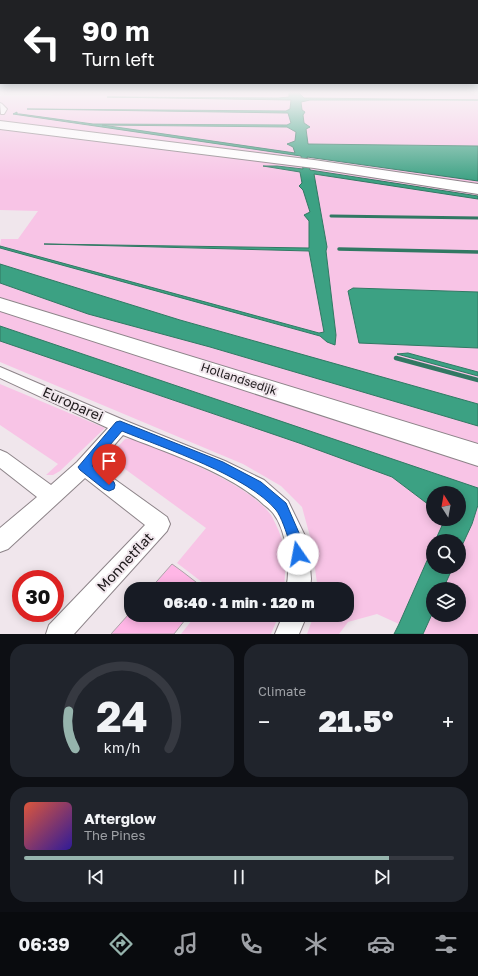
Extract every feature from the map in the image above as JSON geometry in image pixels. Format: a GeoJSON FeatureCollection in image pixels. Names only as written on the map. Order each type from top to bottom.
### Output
{"type":"FeatureCollection","features":[{"type":"Feature","properties":{"kind":"highway"},"geometry":{"type":"LineString","coordinates":[[0,123],[306,163],[478,189]]}},
{"type":"Feature","properties":{"kind":"street","name":"Hollandsedijk"},"geometry":{"type":"LineString","coordinates":[[0,304],[478,455]]}},
{"type":"Feature","properties":{"kind":"street","name":"Europarei"},"geometry":{"type":"LineString","coordinates":[[0,372],[120,426],[218,466],[257,486],[281,507],[296,542],[299,582]]}},
{"type":"Feature","properties":{"kind":"street"},"geometry":{"type":"LineString","coordinates":[[0,542],[84,467],[120,426]]}},
{"type":"Feature","properties":{"kind":"street"},"geometry":{"type":"LineString","coordinates":[[0,458],[52,497]]}},
{"type":"Feature","properties":{"kind":"street","name":"Monnetflat"},"geometry":{"type":"LineString","coordinates":[[58,634],[160,524],[84,467]]}},
{"type":"Feature","properties":{"kind":"street"},"geometry":{"type":"LineString","coordinates":[[286,634],[292,622]]}},
{"type":"Feature","properties":{"kind":"shaded area"},"geometry":{"type":"Polygon","coordinates":[[[0,122],[73,122],[100,125],[287,127],[296,132],[295,141],[287,144],[299,154],[304,169],[267,166],[300,172],[303,189],[310,212],[310,248],[48,244],[309,251],[325,332],[319,333],[0,246],[1,239],[18,239],[38,211],[0,210],[0,122]]]}},
{"type":"Feature","properties":{"kind":"shaded area"},"geometry":{"type":"Polygon","coordinates":[[[65,122],[93,124],[287,125],[291,123],[291,122],[304,122],[310,127],[306,129],[308,144],[478,146],[478,181],[307,157],[310,170],[478,196],[478,199],[314,174],[327,247],[326,251],[336,335],[335,345],[327,342],[320,336],[0,248],[0,246],[319,333],[324,332],[309,251],[44,244],[309,248],[309,221],[304,215],[310,212],[303,190],[299,186],[302,183],[300,172],[263,166],[303,169],[301,156],[65,122]],[[102,125],[295,153],[293,147],[287,144],[295,141],[296,132],[287,127],[102,125]]]}},
{"type":"Feature","properties":{"kind":"shaded area"},"geometry":{"type":"Polygon","coordinates":[[[74,122],[291,122],[291,123],[287,125],[93,124],[74,122]]]}},
{"type":"Feature","properties":{"kind":"shaded area"},"geometry":{"type":"Polygon","coordinates":[[[304,122],[478,122],[478,146],[308,144],[306,129],[309,127],[304,122]]]}},
{"type":"Feature","properties":{"kind":"shaded area"},"geometry":{"type":"Polygon","coordinates":[[[307,158],[478,181],[478,184],[307,158]]]}},
{"type":"Feature","properties":{"kind":"shaded area"},"geometry":{"type":"Polygon","coordinates":[[[309,168],[478,193],[478,196],[310,170],[309,168]]]}},
{"type":"Feature","properties":{"kind":"shaded area"},"geometry":{"type":"Polygon","coordinates":[[[313,173],[478,199],[478,292],[353,288],[348,291],[359,343],[478,348],[478,372],[408,353],[399,354],[478,376],[478,404],[180,320],[0,264],[0,248],[320,336],[327,342],[335,345],[336,335],[326,251],[327,247],[313,173]]]}},
{"type":"Feature","properties":{"kind":"shaded area"},"geometry":{"type":"Polygon","coordinates":[[[0,264],[180,320],[478,404],[478,426],[210,347],[88,314],[0,283],[0,264]]]}},
{"type":"Feature","properties":{"kind":"shaded area"},"geometry":{"type":"Polygon","coordinates":[[[0,283],[88,314],[210,347],[478,426],[478,446],[0,297],[0,283]]]}},
{"type":"Feature","properties":{"kind":"shaded area"},"geometry":{"type":"Polygon","coordinates":[[[353,288],[478,292],[478,348],[359,343],[348,291],[353,288]]]}},
{"type":"Feature","properties":{"kind":"shaded area"},"geometry":{"type":"Polygon","coordinates":[[[0,308],[478,461],[478,488],[0,326],[0,308]]]}},
{"type":"Feature","properties":{"kind":"shaded area"},"geometry":{"type":"Polygon","coordinates":[[[0,326],[478,488],[478,505],[472,524],[466,537],[466,534],[438,534],[442,526],[466,526],[466,486],[426,486],[426,503],[392,477],[299,443],[0,341],[0,326]]]}},
{"type":"Feature","properties":{"kind":"shaded area"},"geometry":{"type":"Polygon","coordinates":[[[0,341],[299,443],[392,477],[426,503],[426,526],[442,526],[438,534],[426,534],[426,563],[399,624],[377,614],[354,620],[354,582],[317,582],[311,540],[302,507],[281,486],[243,464],[0,362],[0,341]]]}},
{"type":"Feature","properties":{"kind":"shaded area"},"geometry":{"type":"Polygon","coordinates":[[[408,353],[478,372],[478,376],[397,354],[408,353]]]}},
{"type":"Feature","properties":{"kind":"shaded area"},"geometry":{"type":"Polygon","coordinates":[[[0,384],[105,428],[60,471],[53,475],[46,475],[58,464],[0,425],[0,384]]]}},
{"type":"Feature","properties":{"kind":"shaded area"},"geometry":{"type":"Polygon","coordinates":[[[134,438],[208,471],[245,492],[260,503],[271,515],[284,546],[284,582],[202,582],[177,563],[206,528],[114,461],[107,468],[105,461],[125,439],[134,438]]]}},
{"type":"Feature","properties":{"kind":"shaded area"},"geometry":{"type":"Polygon","coordinates":[[[478,505],[478,634],[423,634],[428,622],[466,622],[466,582],[446,582],[450,574],[466,574],[466,537],[478,505]]]}},
{"type":"Feature","properties":{"kind":"shaded area"},"geometry":{"type":"Polygon","coordinates":[[[426,563],[426,574],[450,574],[446,582],[426,582],[426,622],[428,622],[423,634],[394,634],[426,563]]]}},
{"type":"Feature","properties":{"kind":"shaded area"},"geometry":{"type":"Polygon","coordinates":[[[190,622],[276,622],[271,634],[181,634],[190,622]]]}},
{"type":"Feature","properties":{"kind":"shaded area"},"geometry":{"type":"Polygon","coordinates":[[[311,622],[348,622],[339,634],[307,634],[311,622]]]}},
{"type":"Feature","properties":{"kind":"building"},"geometry":{"type":"Polygon","coordinates":[[[172,564],[196,582],[156,582],[172,564]]]}},
{"type":"Feature","properties":{"kind":"building"},"geometry":{"type":"Polygon","coordinates":[[[124,619],[124,622],[183,622],[174,634],[111,634],[124,619]]]}},
{"type":"Feature","properties":{"kind":"waterway"},"geometry":{"type":"LineString","coordinates":[[331,216],[478,218]]}},
{"type":"Feature","properties":{"kind":"waterway"},"geometry":{"type":"LineString","coordinates":[[339,249],[478,252]]}},
{"type":"Feature","properties":{"kind":"waterway"},"geometry":{"type":"LineString","coordinates":[[396,358],[478,380]]}},
{"type":"Feature","properties":{"kind":"route"},"geometry":{"type":"LineString","coordinates":[[109,485],[84,467],[120,426],[218,466],[257,486],[281,507],[296,542],[298,554]]}}]}
